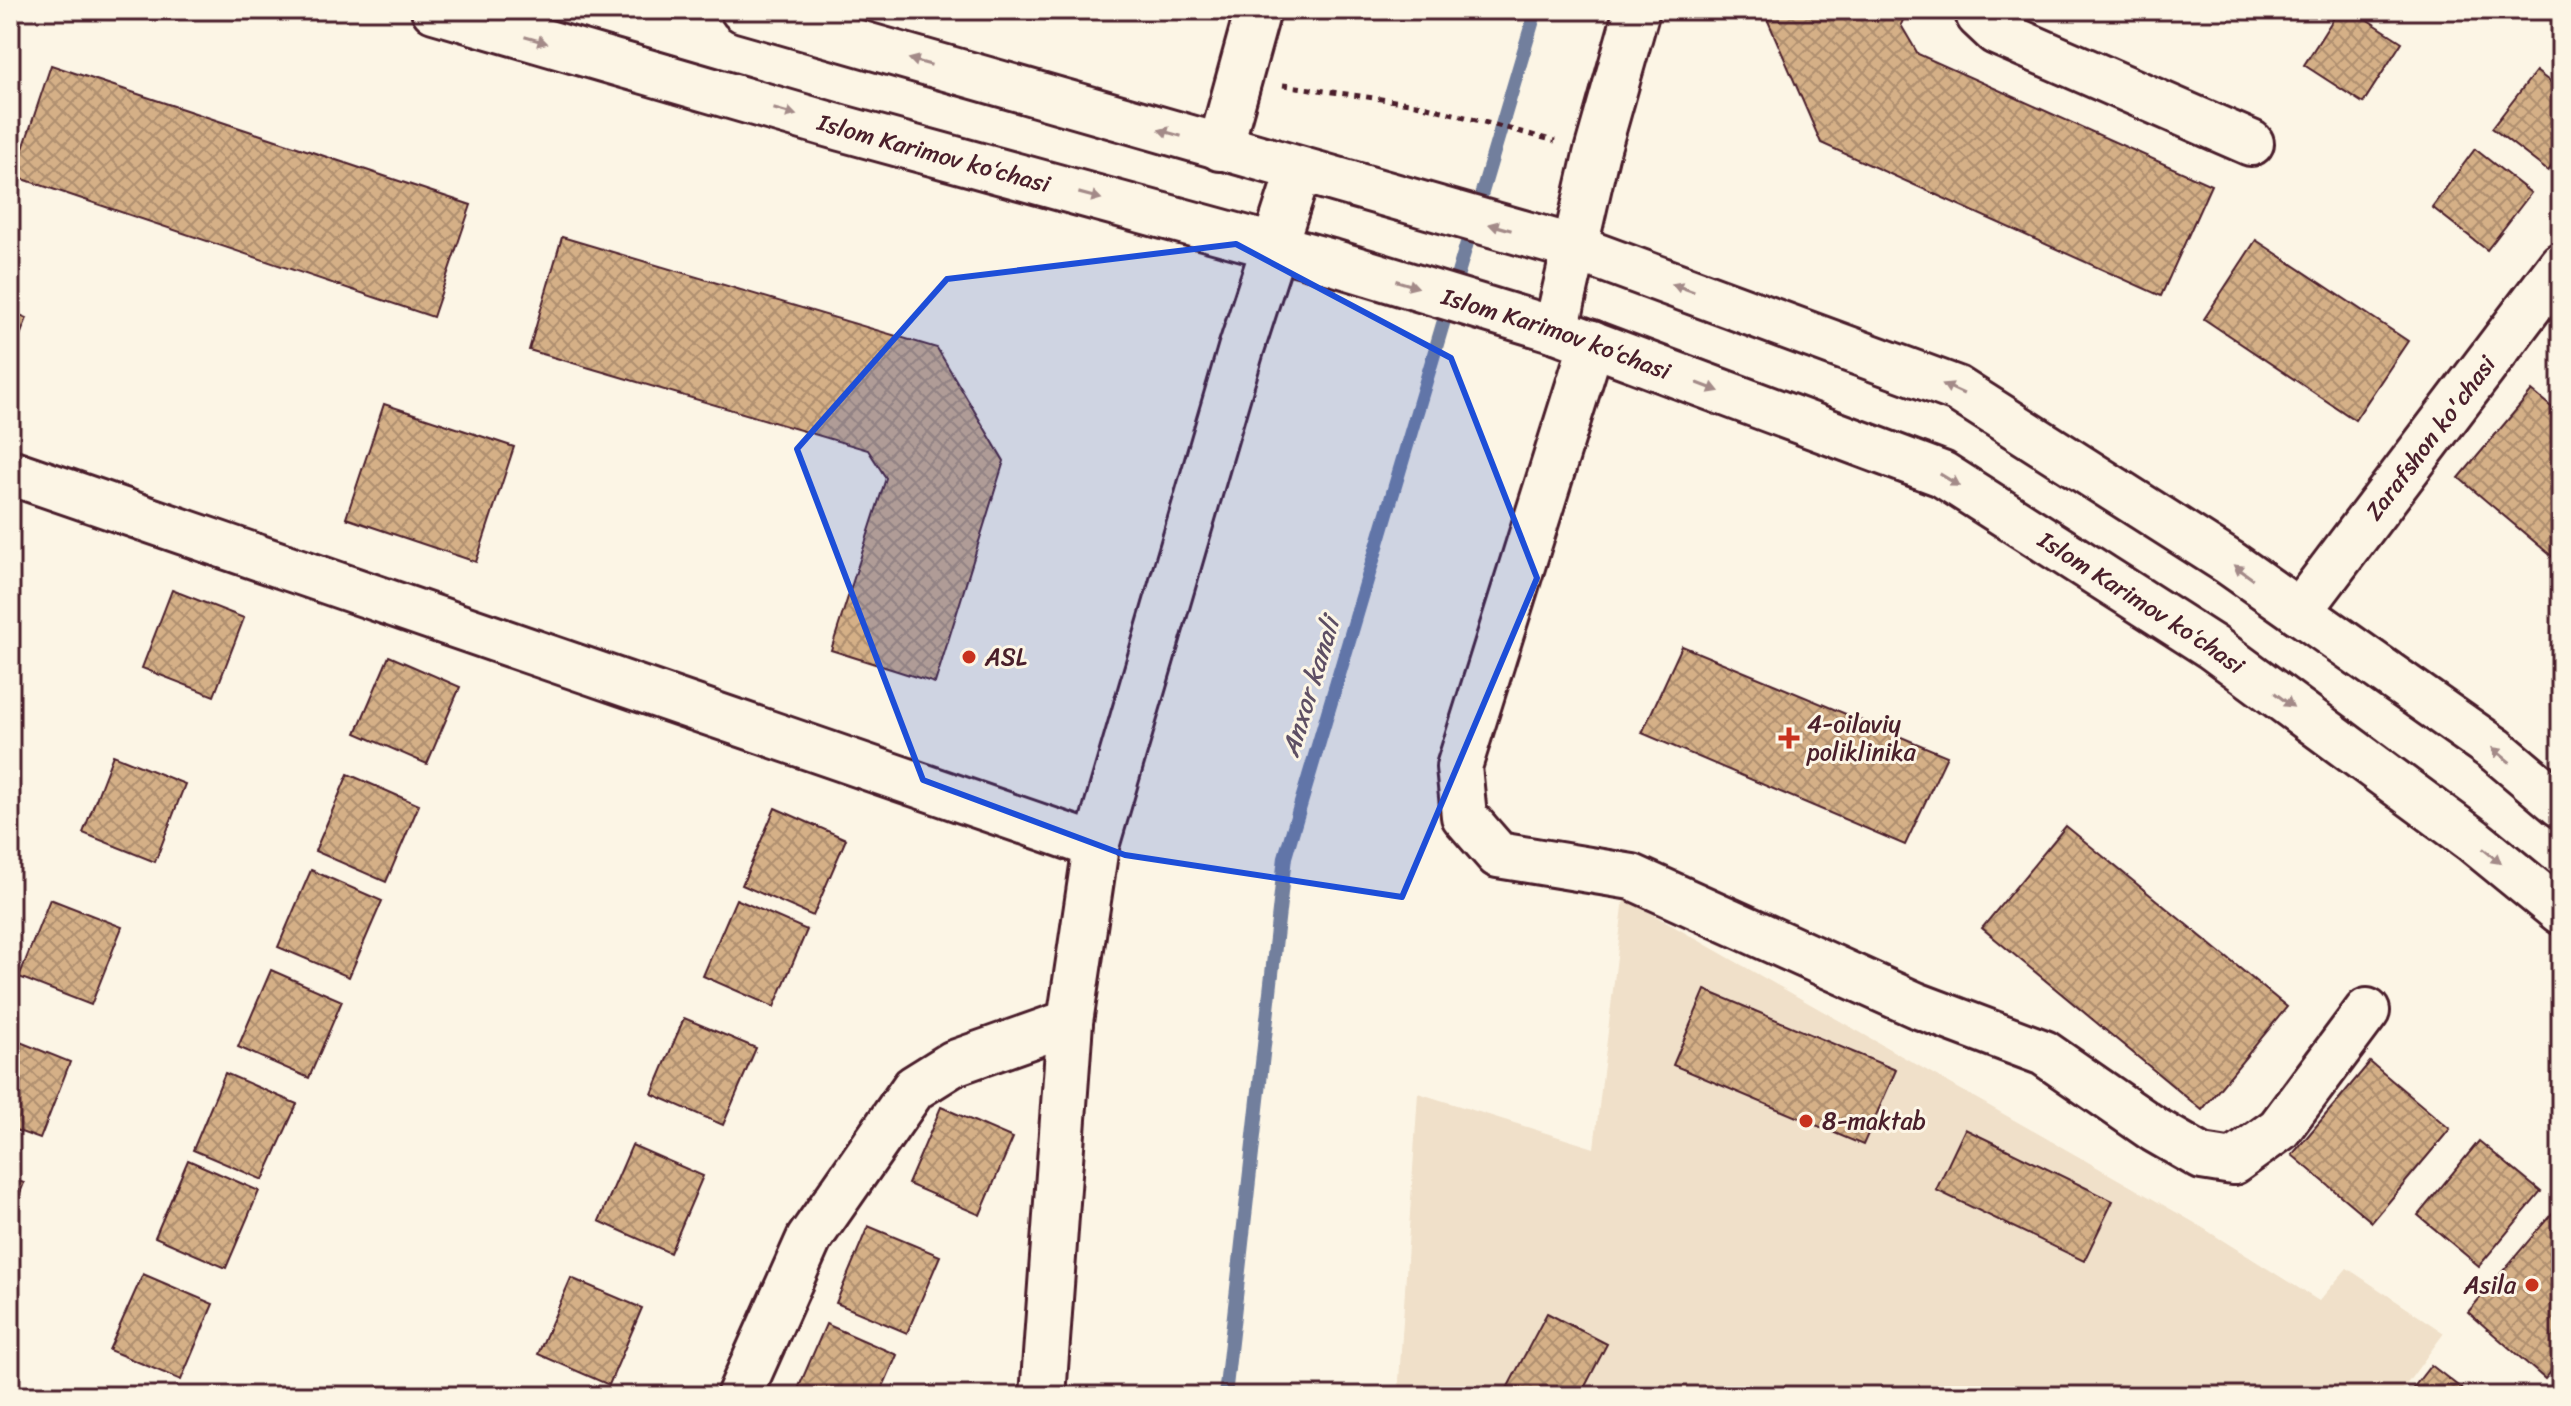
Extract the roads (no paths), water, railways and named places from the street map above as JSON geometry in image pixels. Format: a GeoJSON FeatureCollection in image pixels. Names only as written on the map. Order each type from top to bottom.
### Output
{"type":"FeatureCollection","features":[{"type":"Feature","properties":{"kind":"main road","name":"Islom Karimov ko‘chasi"},"geometry":{"type":"LineString","coordinates":[[434,10],[841,128],[1332,262],[1574,336],[1942,474],[2212,647],[2473,840],[2561,912]]}},
{"type":"Feature","properties":{"kind":"main road"},"geometry":{"type":"LineString","coordinates":[[743,10],[1575,248],[1957,389],[2230,563],[2496,750],[2561,805]]}},
{"type":"Feature","properties":{"kind":"main road"},"geometry":{"type":"LineString","coordinates":[[1220,148],[1258,10]]}},
{"type":"Feature","properties":{"kind":"main road"},"geometry":{"type":"LineString","coordinates":[[1637,10],[1596,155],[1575,248],[1574,336],[1459,767],[1464,816],[1498,855],[1632,877],[1916,1005],[2044,1053],[2155,1130],[2202,1157],[2233,1162],[2279,1129],[2367,1011]]}},
{"type":"Feature","properties":{"kind":"main road"},"geometry":{"type":"LineString","coordinates":[[1980,10],[1979,16],[1996,32],[2251,143]]}},
{"type":"Feature","properties":{"kind":"main road"},"geometry":{"type":"LineString","coordinates":[[1043,1396],[1070,1022],[1096,846],[1241,349],[1299,170]]}},
{"type":"Feature","properties":{"kind":"main road","name":"Zarafshon ko'chasi"},"geometry":{"type":"LineString","coordinates":[[2299,612],[2548,313],[2561,265]]}},
{"type":"Feature","properties":{"kind":"main road"},"geometry":{"type":"LineString","coordinates":[[10,472],[1096,846]]}},
{"type":"Feature","properties":{"kind":"main road"},"geometry":{"type":"LineString","coordinates":[[739,1396],[809,1239],[914,1088],[954,1063],[1070,1022]]}},
{"type":"Feature","properties":{"kind":"waterway","name":"Anxor kanali"},"geometry":{"type":"LineString","coordinates":[[1225,1396],[1285,857],[1536,10]]}},
{"type":"Feature","properties":{"kind":"place","name":"ASL"},"geometry":{"type":"Point","coordinates":[969,657]}},
{"type":"Feature","properties":{"kind":"place","name":"4-oilaviy poliklinika"},"geometry":{"type":"Point","coordinates":[1789,738]}},
{"type":"Feature","properties":{"kind":"place","name":"8-maktab"},"geometry":{"type":"Point","coordinates":[1806,1121]}},
{"type":"Feature","properties":{"kind":"place","name":"Asila"},"geometry":{"type":"Point","coordinates":[2532,1285]}}]}
